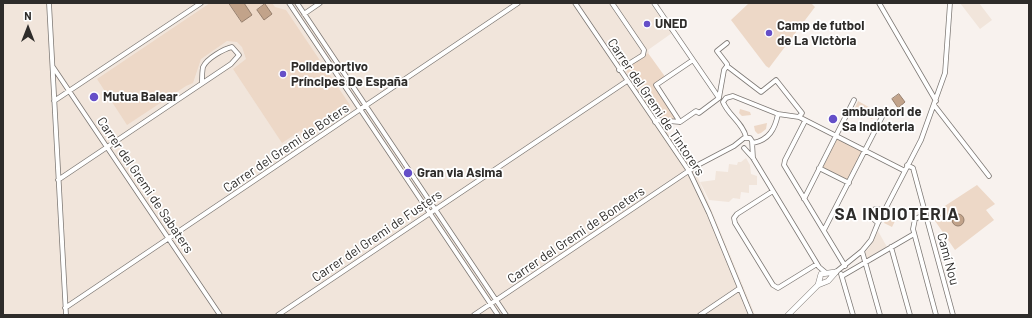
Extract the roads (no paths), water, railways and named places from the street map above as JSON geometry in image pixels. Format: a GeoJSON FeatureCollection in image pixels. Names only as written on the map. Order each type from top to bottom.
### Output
{"type":"FeatureCollection","features":[{"type":"Feature","properties":{"kind":"main road"},"geometry":{"type":"LineString","coordinates":[[788,315],[818,285],[821,279],[838,271]]}},
{"type":"Feature","properties":{"kind":"main road"},"geometry":{"type":"LineString","coordinates":[[821,279],[827,282],[828,275]]}},
{"type":"Feature","properties":{"kind":"street"},"geometry":{"type":"LineString","coordinates":[[49,3],[66,315]]}},
{"type":"Feature","properties":{"kind":"street"},"geometry":{"type":"LineString","coordinates":[[54,101],[201,3]]}},
{"type":"Feature","properties":{"kind":"street"},"geometry":{"type":"LineString","coordinates":[[288,3],[498,315]]}},
{"type":"Feature","properties":{"kind":"street"},"geometry":{"type":"LineString","coordinates":[[296,3],[506,315]]}},
{"type":"Feature","properties":{"kind":"street"},"geometry":{"type":"LineString","coordinates":[[304,14],[320,3]]}},
{"type":"Feature","properties":{"kind":"street","name":"Carrer del Gremi de Boters"},"geometry":{"type":"LineString","coordinates":[[65,308],[518,3]]}},
{"type":"Feature","properties":{"kind":"street","name":"Carrer del Gremi de Tintorers"},"geometry":{"type":"LineString","coordinates":[[575,3],[619,70],[689,171],[709,213],[751,315]]}},
{"type":"Feature","properties":{"kind":"street"},"geometry":{"type":"LineString","coordinates":[[612,3],[644,50],[643,55],[619,70]]}},
{"type":"Feature","properties":{"kind":"street"},"geometry":{"type":"LineString","coordinates":[[654,3],[726,108],[742,127],[746,137],[750,138],[753,144],[753,158]]}},
{"type":"Feature","properties":{"kind":"street"},"geometry":{"type":"LineString","coordinates":[[879,3],[935,103],[989,176]]}},
{"type":"Feature","properties":{"kind":"street"},"geometry":{"type":"LineString","coordinates":[[853,315],[842,276],[838,271],[871,240],[904,171],[921,140],[945,73],[950,3]]}},
{"type":"Feature","properties":{"kind":"street"},"geometry":{"type":"LineString","coordinates":[[727,43],[717,51],[727,66],[761,92],[776,80],[802,113],[799,118]]}},
{"type":"Feature","properties":{"kind":"street"},"geometry":{"type":"LineString","coordinates":[[58,180],[202,83],[237,59],[239,55],[237,50],[232,47],[226,49],[207,62],[203,67],[202,83]]}},
{"type":"Feature","properties":{"kind":"street"},"geometry":{"type":"LineString","coordinates":[[680,122],[656,85],[693,60]]}},
{"type":"Feature","properties":{"kind":"street","name":"Carrer del Gremi de Sabaters"},"geometry":{"type":"LineString","coordinates":[[53,66],[220,315]]}},
{"type":"Feature","properties":{"kind":"street"},"geometry":{"type":"LineString","coordinates":[[655,122],[658,120],[680,122],[696,111],[699,113],[719,98],[724,70],[727,66]]}},
{"type":"Feature","properties":{"kind":"street","name":"Carrer del Gremi de Fusters"},"geometry":{"type":"LineString","coordinates":[[278,315],[627,81]]}},
{"type":"Feature","properties":{"kind":"street"},"geometry":{"type":"LineString","coordinates":[[723,102],[726,98],[733,96],[778,114],[799,118],[904,171]]}},
{"type":"Feature","properties":{"kind":"street"},"geometry":{"type":"LineString","coordinates":[[804,199],[854,100]]}},
{"type":"Feature","properties":{"kind":"street"},"geometry":{"type":"LineString","coordinates":[[734,146],[750,148],[753,144],[769,135],[775,128],[778,114]]}},
{"type":"Feature","properties":{"kind":"street"},"geometry":{"type":"LineString","coordinates":[[824,230],[882,118]]}},
{"type":"Feature","properties":{"kind":"street"},"geometry":{"type":"LineString","coordinates":[[805,121],[785,160],[784,165],[845,266]]}},
{"type":"Feature","properties":{"kind":"street"},"geometry":{"type":"LineString","coordinates":[[734,146],[746,137]]}},
{"type":"Feature","properties":{"kind":"street"},"geometry":{"type":"LineString","coordinates":[[742,140],[744,148],[753,158],[818,265],[828,275]]}},
{"type":"Feature","properties":{"kind":"street","name":"Carrer del Gremi de Boneters"},"geometry":{"type":"LineString","coordinates":[[474,315],[689,171],[734,146]]}},
{"type":"Feature","properties":{"kind":"street","name":"Camí Nou"},"geometry":{"type":"LineString","coordinates":[[908,165],[913,168],[953,315]]}},
{"type":"Feature","properties":{"kind":"street"},"geometry":{"type":"LineString","coordinates":[[819,168],[849,183]]}},
{"type":"Feature","properties":{"kind":"street"},"geometry":{"type":"LineString","coordinates":[[773,191],[737,214],[734,218],[734,223],[773,285],[778,288],[818,265]]}},
{"type":"Feature","properties":{"kind":"street"},"geometry":{"type":"LineString","coordinates":[[878,223],[871,217],[872,212],[875,209],[885,210]]}},
{"type":"Feature","properties":{"kind":"street"},"geometry":{"type":"LineString","coordinates":[[926,214],[914,222],[914,234],[936,315]]}},
{"type":"Feature","properties":{"kind":"street"},"geometry":{"type":"LineString","coordinates":[[842,276],[914,234]]}},
{"type":"Feature","properties":{"kind":"street"},"geometry":{"type":"LineString","coordinates":[[891,247],[910,315]]}},
{"type":"Feature","properties":{"kind":"street"},"geometry":{"type":"LineString","coordinates":[[862,250],[880,315]]}},
{"type":"Feature","properties":{"kind":"street"},"geometry":{"type":"LineString","coordinates":[[818,265],[821,279]]}},
{"type":"Feature","properties":{"kind":"street"},"geometry":{"type":"LineString","coordinates":[[700,315],[740,288]]}},
{"type":"Feature","properties":{"kind":"place","name":"UNED"},"geometry":{"type":"Point","coordinates":[647,24]}},
{"type":"Feature","properties":{"kind":"place","name":"Camp de futbol de La Victòria"},"geometry":{"type":"Point","coordinates":[769,33]}},
{"type":"Feature","properties":{"kind":"place","name":"Polideportivo Príncipes De España"},"geometry":{"type":"Point","coordinates":[283,74]}},
{"type":"Feature","properties":{"kind":"place","name":"Mutua Balear"},"geometry":{"type":"Point","coordinates":[94,97]}},
{"type":"Feature","properties":{"kind":"place","name":"ambulatori de Sa Indioteria"},"geometry":{"type":"Point","coordinates":[833,119]}},
{"type":"Feature","properties":{"kind":"place","name":"Gran via Asima"},"geometry":{"type":"Point","coordinates":[408,173]}},
{"type":"Feature","properties":{"kind":"district","name":"SA INDIOTERIA"},"geometry":{"type":"Point","coordinates":[897,214]}}]}
